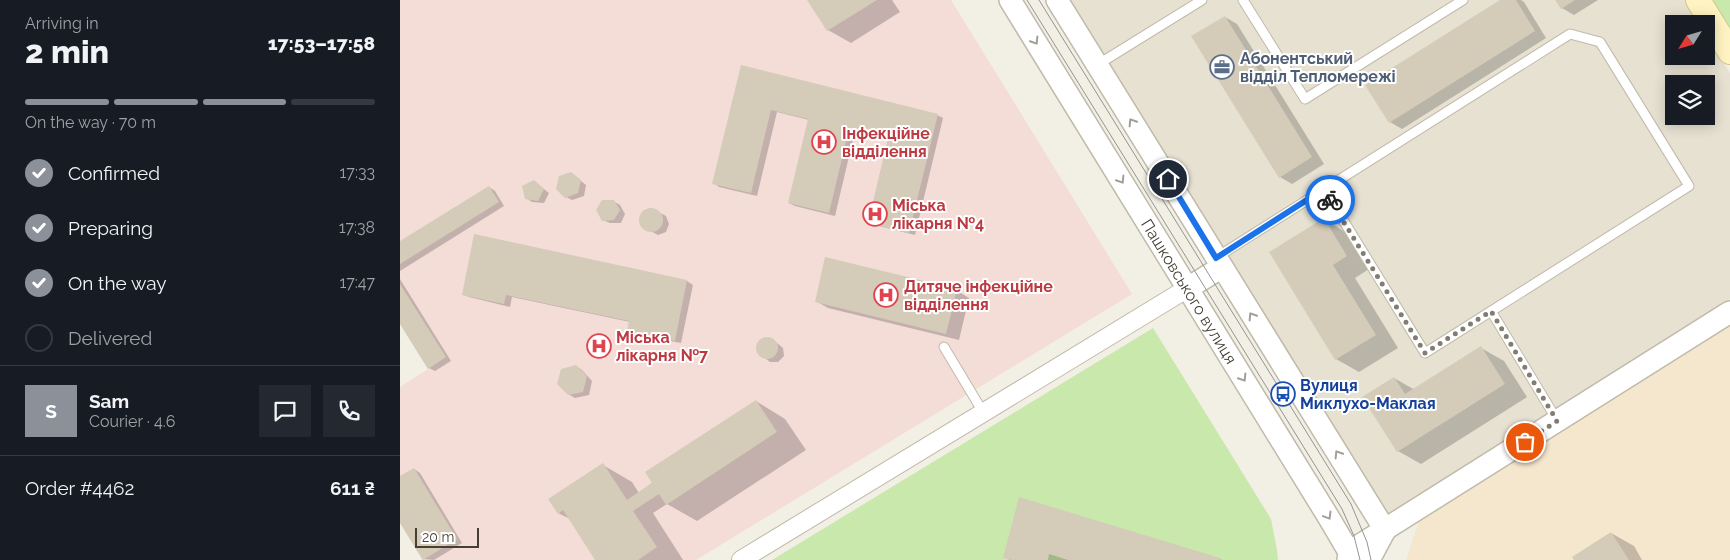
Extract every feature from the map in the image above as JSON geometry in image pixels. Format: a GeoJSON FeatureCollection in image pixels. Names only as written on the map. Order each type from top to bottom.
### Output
{"type":"FeatureCollection","features":[{"type":"Feature","properties":{"kind":"main road"},"geometry":{"type":"LineString","coordinates":[[1698,0],[1730,52]]}},
{"type":"Feature","properties":{"kind":"street","name":"Пашковського вулиця"},"geometry":{"type":"LineString","coordinates":[[1010,0],[1188,288],[1349,556]]}},
{"type":"Feature","properties":{"kind":"street"},"geometry":{"type":"LineString","coordinates":[[1057,0],[1385,530]]}},
{"type":"Feature","properties":{"kind":"street"},"geometry":{"type":"LineString","coordinates":[[741,560],[1188,288],[1219,262]]}},
{"type":"Feature","properties":{"kind":"street"},"geometry":{"type":"LineString","coordinates":[[1349,556],[1385,530],[1730,312]]}},
{"type":"Feature","properties":{"kind":"street"},"geometry":{"type":"LineString","coordinates":[[1370,560],[1385,530]]}},
{"type":"Feature","properties":{"kind":"lane"},"geometry":{"type":"LineString","coordinates":[[1097,65],[1202,0]]}},
{"type":"Feature","properties":{"kind":"lane"},"geometry":{"type":"LineString","coordinates":[[1243,0],[1305,99],[1463,0]]}},
{"type":"Feature","properties":{"kind":"lane"},"geometry":{"type":"LineString","coordinates":[[1219,262],[1324,189],[1570,34],[1600,42],[1690,186],[1425,353],[1324,189]]}},
{"type":"Feature","properties":{"kind":"lane"},"geometry":{"type":"LineString","coordinates":[[1491,311],[1557,421]]}},
{"type":"Feature","properties":{"kind":"lane"},"geometry":{"type":"LineString","coordinates":[[944,347],[984,412]]}},
{"type":"Feature","properties":{"kind":"shaded area"},"geometry":{"type":"Polygon","coordinates":[[[400,0],[951,0],[1132,294],[696,560],[422,560],[400,523],[400,387],[428,369],[400,324],[400,0]]]}},
{"type":"Feature","properties":{"kind":"shaded area"},"geometry":{"type":"Polygon","coordinates":[[[1067,0],[1685,0],[1694,15],[1665,15],[1665,65],[1715,65],[1715,49],[1730,73],[1730,299],[1387,517],[1067,0]]]}},
{"type":"Feature","properties":{"kind":"shaded area"},"geometry":{"type":"Polygon","coordinates":[[[1730,322],[1730,560],[1406,560],[1424,506],[1730,322]]]}},
{"type":"Feature","properties":{"kind":"green space"},"geometry":{"type":"Polygon","coordinates":[[[1708,0],[1730,0],[1730,35],[1708,0]]]}},
{"type":"Feature","properties":{"kind":"green space"},"geometry":{"type":"Polygon","coordinates":[[[1153,328],[1271,519],[1278,560],[772,560],[1153,328]]]}},
{"type":"Feature","properties":{"kind":"building"},"geometry":{"type":"Polygon","coordinates":[[[807,0],[877,0],[827,31],[807,0]]]}},
{"type":"Feature","properties":{"kind":"building"},"geometry":{"type":"Polygon","coordinates":[[[1500,0],[1516,0],[1535,31],[1389,123],[1365,85],[1500,0]]]}},
{"type":"Feature","properties":{"kind":"building"},"geometry":{"type":"Polygon","coordinates":[[[1555,0],[1575,0],[1561,9],[1555,0]]]}},
{"type":"Feature","properties":{"kind":"building"},"geometry":{"type":"Polygon","coordinates":[[[1225,16],[1312,157],[1279,178],[1191,36],[1225,16]]]}},
{"type":"Feature","properties":{"kind":"building"},"geometry":{"type":"Polygon","coordinates":[[[741,65],[938,114],[909,233],[868,223],[888,138],[849,129],[829,213],[788,203],[808,119],[771,110],[751,193],[712,184],[741,65]]]}},
{"type":"Feature","properties":{"kind":"building"},"geometry":{"type":"Polygon","coordinates":[[[571,172],[581,180],[578,193],[565,198],[556,189],[559,176],[571,172]]]}},
{"type":"Feature","properties":{"kind":"building"},"geometry":{"type":"Polygon","coordinates":[[[534,180],[544,189],[538,201],[525,199],[522,186],[534,180]]]}},
{"type":"Feature","properties":{"kind":"building"},"geometry":{"type":"Polygon","coordinates":[[[489,186],[499,202],[400,264],[400,241],[489,186]]]}},
{"type":"Feature","properties":{"kind":"building"},"geometry":{"type":"Polygon","coordinates":[[[602,200],[614,200],[620,210],[614,220],[602,221],[596,210],[602,200]]]}},
{"type":"Feature","properties":{"kind":"building"},"geometry":{"type":"Polygon","coordinates":[[[651,208],[660,211],[663,220],[660,229],[651,232],[642,229],[639,220],[642,211],[651,208]]]}},
{"type":"Feature","properties":{"kind":"building"},"geometry":{"type":"Polygon","coordinates":[[[1324,218],[1347,256],[1333,265],[1376,335],[1335,360],[1269,252],[1324,218]]]}},
{"type":"Feature","properties":{"kind":"building"},"geometry":{"type":"Polygon","coordinates":[[[474,234],[687,280],[675,341],[627,332],[629,321],[506,295],[504,304],[462,295],[474,234]]]}},
{"type":"Feature","properties":{"kind":"building"},"geometry":{"type":"Polygon","coordinates":[[[825,257],[957,289],[946,334],[815,302],[825,257]]]}},
{"type":"Feature","properties":{"kind":"building"},"geometry":{"type":"Polygon","coordinates":[[[400,284],[446,357],[428,369],[400,324],[400,284]]]}},
{"type":"Feature","properties":{"kind":"building"},"geometry":{"type":"Polygon","coordinates":[[[767,337],[775,340],[778,348],[775,356],[767,359],[759,356],[756,348],[759,340],[767,337]]]}},
{"type":"Feature","properties":{"kind":"building"},"geometry":{"type":"Polygon","coordinates":[[[1481,346],[1505,384],[1397,452],[1362,397],[1394,377],[1405,394],[1481,346]]]}},
{"type":"Feature","properties":{"kind":"building"},"geometry":{"type":"Polygon","coordinates":[[[576,365],[587,376],[583,392],[568,395],[557,384],[561,369],[576,365]]]}},
{"type":"Feature","properties":{"kind":"building"},"geometry":{"type":"Polygon","coordinates":[[[756,400],[777,432],[666,505],[659,494],[633,511],[657,547],[638,560],[595,560],[563,510],[558,514],[548,499],[603,463],[627,500],[652,483],[645,472],[756,400]]]}},
{"type":"Feature","properties":{"kind":"building"},"geometry":{"type":"Polygon","coordinates":[[[414,468],[457,539],[423,560],[400,523],[400,476],[414,468]]]}},
{"type":"Feature","properties":{"kind":"building"},"geometry":{"type":"Polygon","coordinates":[[[1019,497],[1220,558],[1220,560],[1068,560],[1049,554],[1048,560],[1012,560],[1003,558],[1019,497]]]}},
{"type":"Feature","properties":{"kind":"building"},"geometry":{"type":"Polygon","coordinates":[[[1611,532],[1629,560],[1574,560],[1572,557],[1611,532]]]}},
{"type":"Feature","properties":{"kind":"tram line"},"geometry":{"type":"LineString","coordinates":[[1027,0],[1342,509],[1354,536],[1360,560]]}},
{"type":"Feature","properties":{"kind":"tram line"},"geometry":{"type":"LineString","coordinates":[[1039,0],[1351,504],[1367,542],[1371,560]]}},
{"type":"Feature","properties":{"kind":"way so far"},"geometry":{"type":"LineString","coordinates":[[1330,200],[1425,353],[1491,311],[1557,421],[1525,442]]}},
{"type":"Feature","properties":{"kind":"place","name":"Абонентський відділ Тепломережі"},"geometry":{"type":"Point","coordinates":[1222,67]}},
{"type":"Feature","properties":{"kind":"place","name":"Інфекційне відділення"},"geometry":{"type":"Point","coordinates":[824,142]}},
{"type":"Feature","properties":{"kind":"place","name":"Міська лікарня №4"},"geometry":{"type":"Point","coordinates":[875,214]}},
{"type":"Feature","properties":{"kind":"place","name":"Дитяче інфекційне відділення"},"geometry":{"type":"Point","coordinates":[886,295]}},
{"type":"Feature","properties":{"kind":"place","name":"Міська лікарня №7"},"geometry":{"type":"Point","coordinates":[599,346]}},
{"type":"Feature","properties":{"kind":"place","name":"Вулиця Миклухо-Маклая"},"geometry":{"type":"Point","coordinates":[1283,394]}},
{"type":"Feature","properties":{"kind":"route"},"geometry":{"type":"LineString","coordinates":[[1168,179],[1216,258],[1324,189],[1330,200]]}}]}
